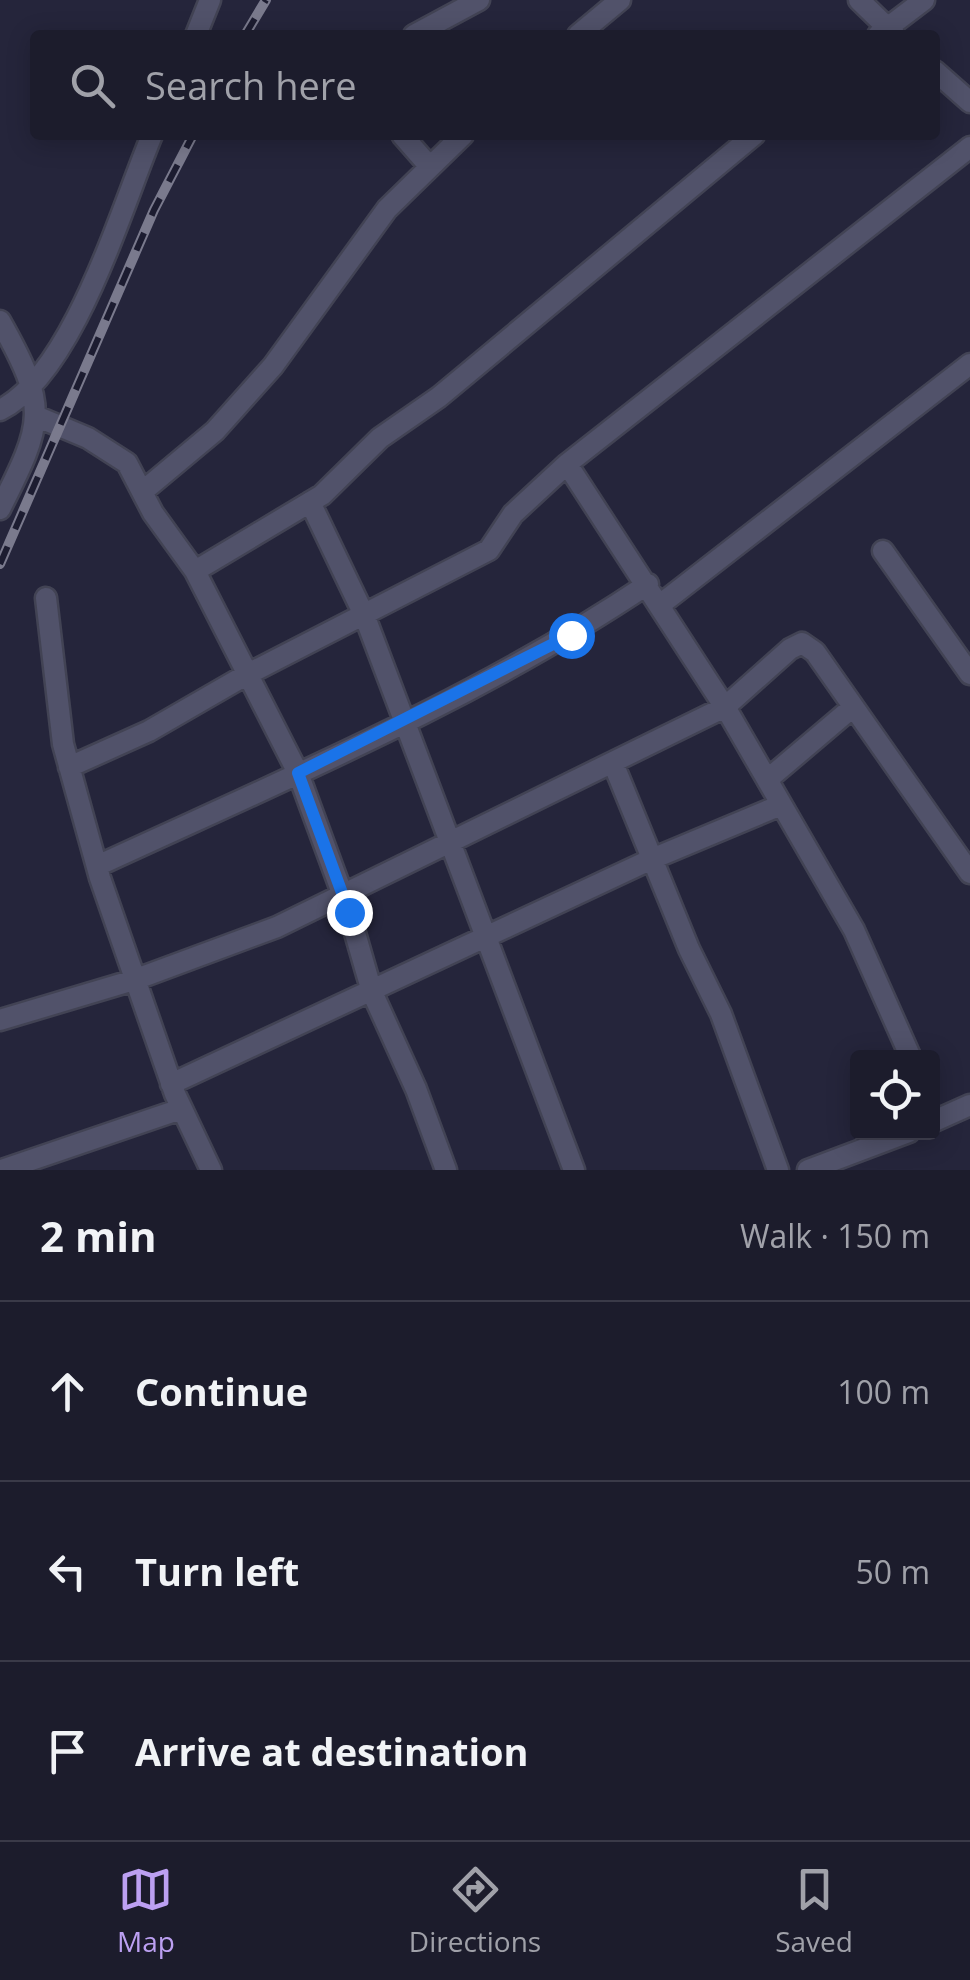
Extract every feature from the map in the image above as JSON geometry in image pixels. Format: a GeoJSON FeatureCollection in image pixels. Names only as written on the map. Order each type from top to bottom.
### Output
{"type":"FeatureCollection","features":[{"type":"Feature","properties":{"kind":"street"},"geometry":{"type":"LineString","coordinates":[[198,30],[210,0]]}},
{"type":"Feature","properties":{"kind":"street"},"geometry":{"type":"LineString","coordinates":[[423,30],[478,0]]}},
{"type":"Feature","properties":{"kind":"street"},"geometry":{"type":"LineString","coordinates":[[584,30],[620,0]]}},
{"type":"Feature","properties":{"kind":"street"},"geometry":{"type":"LineString","coordinates":[[859,0],[885,30]]}},
{"type":"Feature","properties":{"kind":"street"},"geometry":{"type":"LineString","coordinates":[[889,30],[924,0]]}},
{"type":"Feature","properties":{"kind":"street"},"geometry":{"type":"LineString","coordinates":[[940,75],[970,102]]}},
{"type":"Feature","properties":{"kind":"street"},"geometry":{"type":"LineString","coordinates":[[0,410],[31,382],[82,312],[150,140]]}},
{"type":"Feature","properties":{"kind":"street"},"geometry":{"type":"LineString","coordinates":[[406,140],[430,167]]}},
{"type":"Feature","properties":{"kind":"street"},"geometry":{"type":"LineString","coordinates":[[142,492],[214,431],[261,379],[387,209],[459,140]]}},
{"type":"Feature","properties":{"kind":"street"},"geometry":{"type":"LineString","coordinates":[[195,570],[310,502],[380,438],[439,396],[748,140]]}},
{"type":"Feature","properties":{"kind":"street"},"geometry":{"type":"LineString","coordinates":[[69,766],[163,724],[246,674],[365,617],[489,550],[513,514],[567,464],[970,147]]}},
{"type":"Feature","properties":{"kind":"street"},"geometry":{"type":"LineString","coordinates":[[0,321],[31,382],[38,417],[34,440],[0,509]]}},
{"type":"Feature","properties":{"kind":"street"},"geometry":{"type":"LineString","coordinates":[[661,604],[970,364]]}},
{"type":"Feature","properties":{"kind":"street"},"geometry":{"type":"LineString","coordinates":[[38,417],[88,438],[126,463],[195,570],[298,773],[372,992],[416,1089],[446,1170]]}},
{"type":"Feature","properties":{"kind":"street"},"geometry":{"type":"LineString","coordinates":[[567,464],[725,707],[854,930],[908,1050]]}},
{"type":"Feature","properties":{"kind":"street"},"geometry":{"type":"LineString","coordinates":[[310,502],[365,617],[406,720],[484,938],[574,1170]]}},
{"type":"Feature","properties":{"kind":"street"},"geometry":{"type":"LineString","coordinates":[[883,551],[970,674]]}},
{"type":"Feature","properties":{"kind":"street"},"geometry":{"type":"LineString","coordinates":[[97,866],[406,720],[571,635],[648,584]]}},
{"type":"Feature","properties":{"kind":"street"},"geometry":{"type":"LineString","coordinates":[[46,598],[69,766],[97,866],[171,1084],[211,1170]]}},
{"type":"Feature","properties":{"kind":"street"},"geometry":{"type":"LineString","coordinates":[[0,1020],[134,980],[277,927],[725,707],[790,649],[802,643],[815,652],[970,873]]}},
{"type":"Feature","properties":{"kind":"street"},"geometry":{"type":"LineString","coordinates":[[767,780],[853,707]]}},
{"type":"Feature","properties":{"kind":"street"},"geometry":{"type":"LineString","coordinates":[[613,763],[722,1014],[778,1170]]}},
{"type":"Feature","properties":{"kind":"street"},"geometry":{"type":"LineString","coordinates":[[171,1084],[652,859],[781,804]]}},
{"type":"Feature","properties":{"kind":"street"},"geometry":{"type":"LineString","coordinates":[[940,1114],[970,1105]]}},
{"type":"Feature","properties":{"kind":"street"},"geometry":{"type":"LineString","coordinates":[[2,1170],[182,1109]]}},
{"type":"Feature","properties":{"kind":"street"},"geometry":{"type":"LineString","coordinates":[[808,1170],[888,1140]]}},
{"type":"Feature","properties":{"kind":"railway"},"geometry":{"type":"LineString","coordinates":[[248,30],[266,0]]}},
{"type":"Feature","properties":{"kind":"railway"},"geometry":{"type":"LineString","coordinates":[[0,564],[154,210],[190,140]]}},
{"type":"Feature","properties":{"kind":"route"},"geometry":{"type":"LineString","coordinates":[[349,912],[298,773],[571,635]]}}]}
